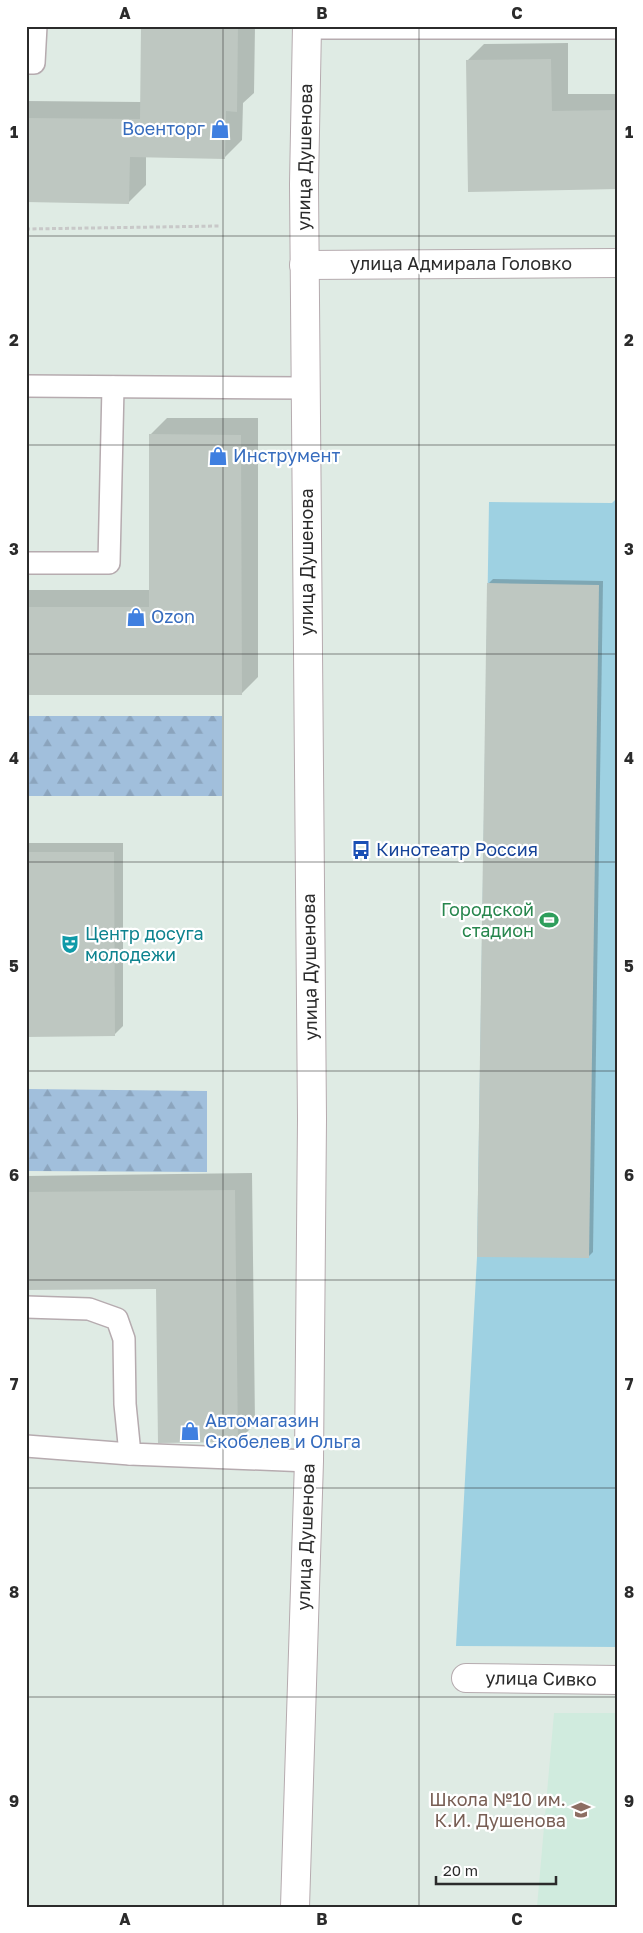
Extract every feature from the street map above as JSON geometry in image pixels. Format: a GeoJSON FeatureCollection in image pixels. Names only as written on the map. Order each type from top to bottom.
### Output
{"type":"FeatureCollection","features":[{"type":"Feature","properties":{"kind":"street","name":"улица Душенова"},"geometry":{"type":"LineString","coordinates":[[295,1907],[309,1461],[312,1109],[304,265],[306,27]]}},
{"type":"Feature","properties":{"kind":"street","name":"улица Адмирала Головко"},"geometry":{"type":"LineString","coordinates":[[304,265],[617,263]]}},
{"type":"Feature","properties":{"kind":"street","name":"улица Сивко"},"geometry":{"type":"LineString","coordinates":[[466,1678],[617,1680]]}},
{"type":"Feature","properties":{"kind":"lane"},"geometry":{"type":"LineString","coordinates":[[26,62],[34,63],[36,26]]}},
{"type":"Feature","properties":{"kind":"lane"},"geometry":{"type":"LineString","coordinates":[[306,27],[617,28]]}},
{"type":"Feature","properties":{"kind":"lane"},"geometry":{"type":"LineString","coordinates":[[26,386],[306,388]]}},
{"type":"Feature","properties":{"kind":"lane"},"geometry":{"type":"LineString","coordinates":[[26,563],[109,563],[114,387]]}},
{"type":"Feature","properties":{"kind":"lane"},"geometry":{"type":"LineString","coordinates":[[26,1307],[89,1309],[117,1319],[124,1339],[125,1404],[130,1454]]}},
{"type":"Feature","properties":{"kind":"lane"},"geometry":{"type":"LineString","coordinates":[[26,1446],[130,1454],[309,1461]]}},
{"type":"Feature","properties":{"kind":"path"},"geometry":{"type":"LineString","coordinates":[[26,229],[220,226]]}},
{"type":"Feature","properties":{"kind":"shaded area","name":"Городской стадион"},"geometry":{"type":"Polygon","coordinates":[[[617,498],[617,1647],[456,1646],[477,1257],[489,502],[612,503],[617,498]]]}},
{"type":"Feature","properties":{"kind":"shaded area","name":"Школа №10 им. К.И. Душенова"},"geometry":{"type":"Polygon","coordinates":[[[554,1713],[617,1713],[617,1907],[537,1907],[554,1713]]]}},
{"type":"Feature","properties":{"kind":"green space"},"geometry":{"type":"Polygon","coordinates":[[[26,716],[222,716],[222,796],[26,796],[26,716]]]}},
{"type":"Feature","properties":{"kind":"green space"},"geometry":{"type":"Polygon","coordinates":[[[26,1089],[207,1091],[207,1172],[26,1171],[26,1089]]]}},
{"type":"Feature","properties":{"kind":"building"},"geometry":{"type":"Polygon","coordinates":[[[141,26],[238,26],[237,112],[226,111],[225,159],[130,157],[129,204],[26,202],[26,118],[140,119],[141,26]]]}},
{"type":"Feature","properties":{"kind":"building"},"geometry":{"type":"Polygon","coordinates":[[[551,59],[552,111],[617,110],[617,189],[468,192],[466,60],[551,59]]]}},
{"type":"Feature","properties":{"kind":"building"},"geometry":{"type":"Polygon","coordinates":[[[149,434],[241,435],[242,695],[26,695],[26,607],[149,607],[149,434]]]}},
{"type":"Feature","properties":{"kind":"building"},"geometry":{"type":"Polygon","coordinates":[[[487,583],[599,585],[589,1258],[477,1257],[487,583]]]}},
{"type":"Feature","properties":{"kind":"building","name":"Центр досуга молодежи"},"geometry":{"type":"Polygon","coordinates":[[[26,852],[114,852],[115,1036],[26,1037],[26,852]]]}},
{"type":"Feature","properties":{"kind":"building"},"geometry":{"type":"Polygon","coordinates":[[[235,1190],[238,1442],[158,1443],[156,1289],[26,1290],[26,1192],[235,1190]]]}},
{"type":"Feature","properties":{"kind":"place","name":"Военторг"},"geometry":{"type":"Point","coordinates":[220,129]}},
{"type":"Feature","properties":{"kind":"place","name":"Инструмент"},"geometry":{"type":"Point","coordinates":[218,456]}},
{"type":"Feature","properties":{"kind":"place","name":"Ozon"},"geometry":{"type":"Point","coordinates":[136,617]}},
{"type":"Feature","properties":{"kind":"place","name":"Кинотеатр Россия"},"geometry":{"type":"Point","coordinates":[361,850]}},
{"type":"Feature","properties":{"kind":"place","name":"Городской стадион"},"geometry":{"type":"Point","coordinates":[549,920]}},
{"type":"Feature","properties":{"kind":"place","name":"Центр досуга молодежи"},"geometry":{"type":"Point","coordinates":[70,944]}},
{"type":"Feature","properties":{"kind":"place","name":"Автомагазин Скобелев и Ольга"},"geometry":{"type":"Point","coordinates":[190,1431]}},
{"type":"Feature","properties":{"kind":"place","name":"Школа №10 им. К.И. Душенова"},"geometry":{"type":"Point","coordinates":[581,1810]}}]}
